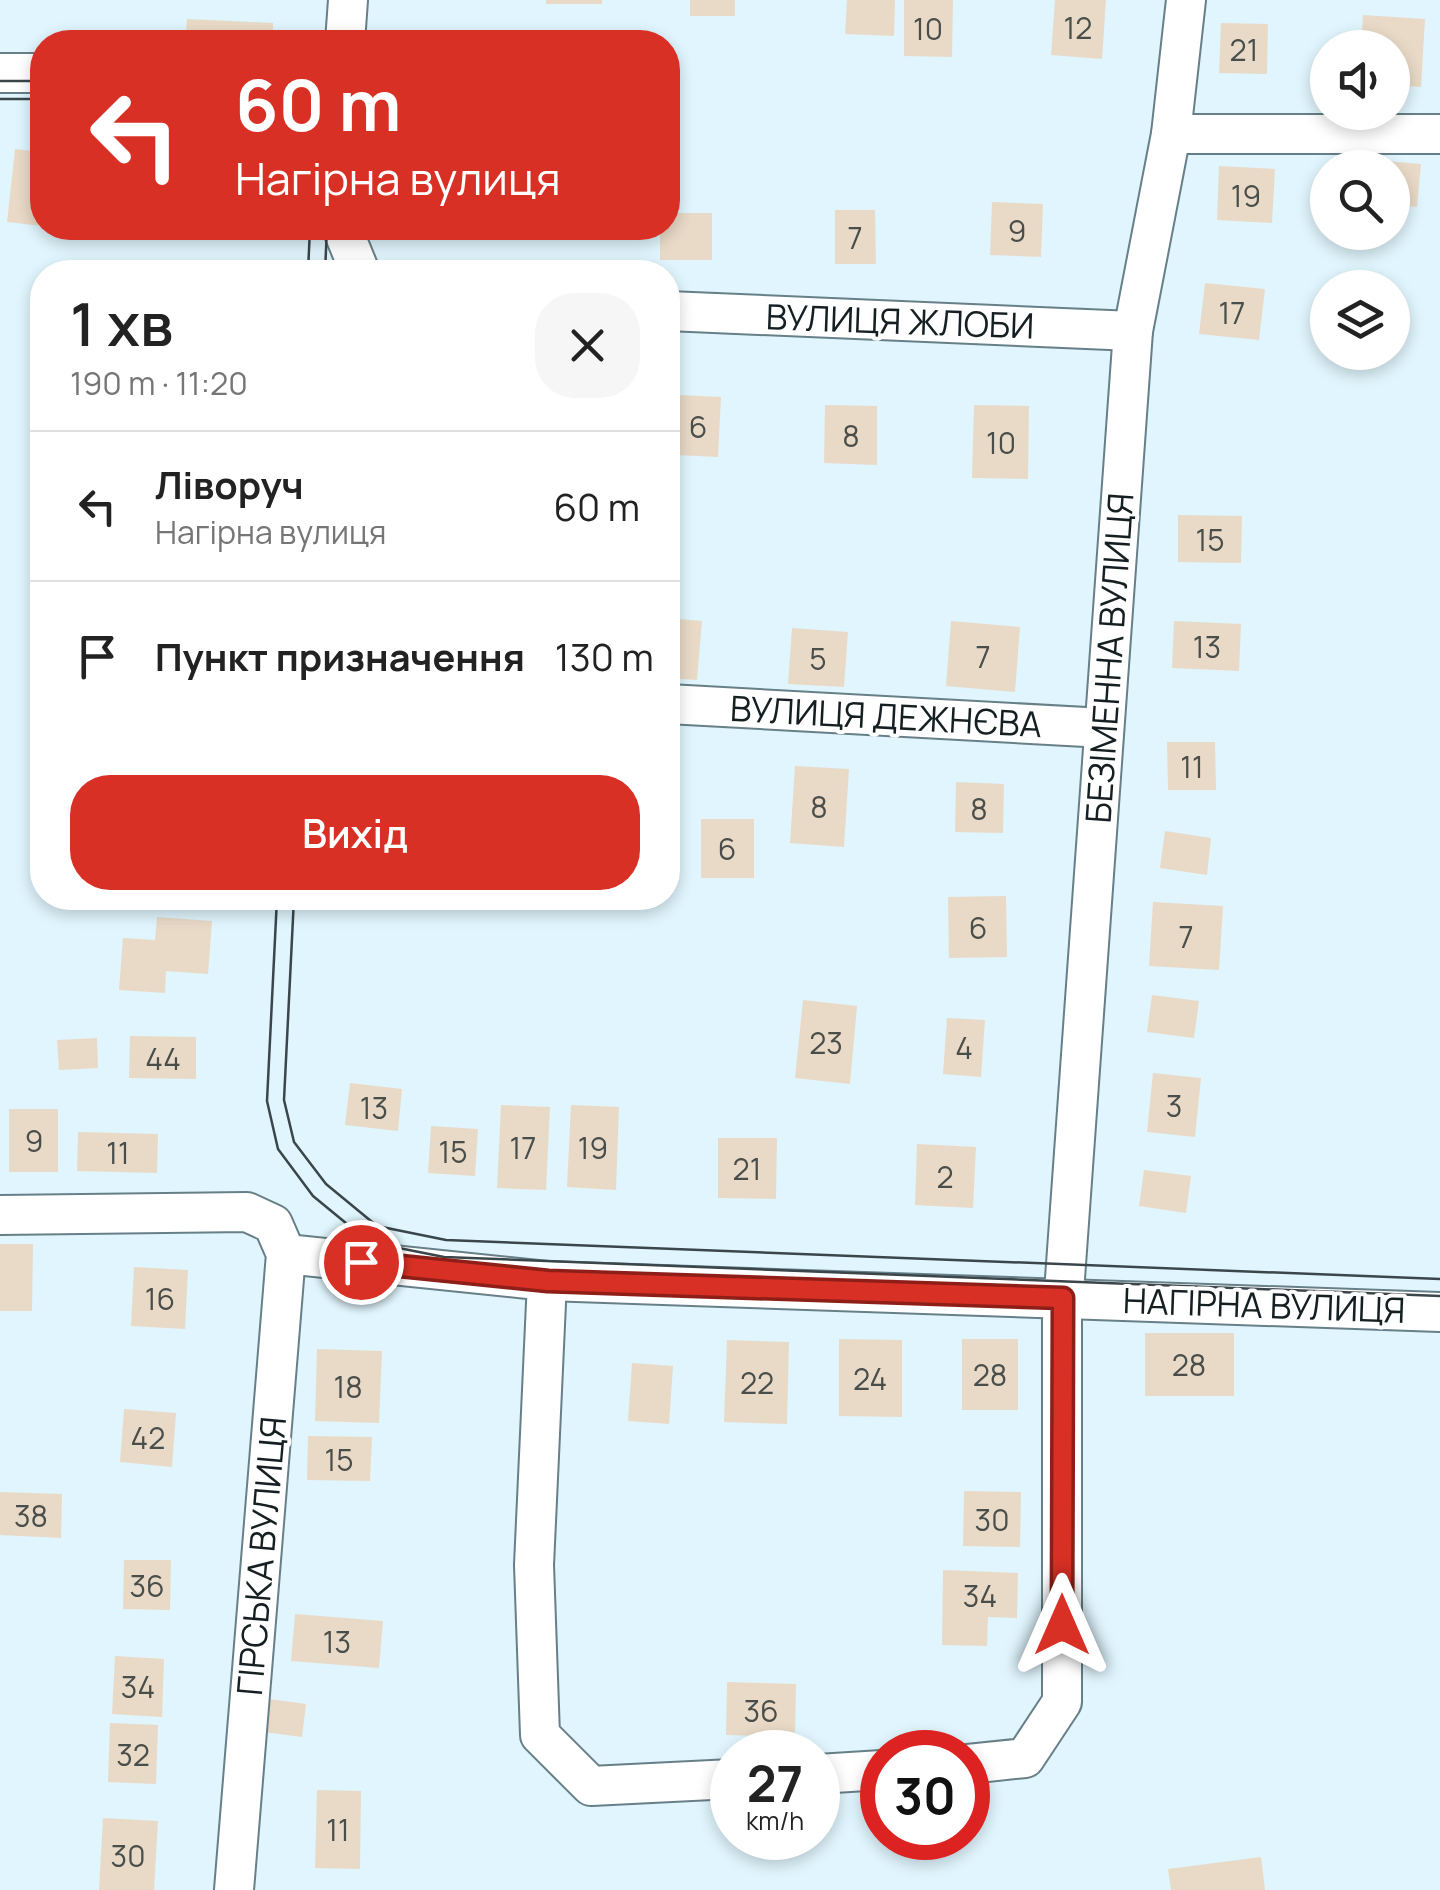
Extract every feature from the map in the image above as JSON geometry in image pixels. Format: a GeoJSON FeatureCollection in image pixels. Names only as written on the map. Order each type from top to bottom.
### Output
{"type":"FeatureCollection","features":[{"type":"Feature","properties":{"kind":"street"},"geometry":{"type":"LineString","coordinates":[[346,30],[348,0]]}},
{"type":"Feature","properties":{"kind":"street","name":"БЕЗІМЕННА ВУЛИЦЯ"},"geometry":{"type":"LineString","coordinates":[[1062,1309],[1133,331],[1171,134],[1186,0]]}},
{"type":"Feature","properties":{"kind":"street"},"geometry":{"type":"LineString","coordinates":[[1171,134],[1440,134]]}},
{"type":"Feature","properties":{"kind":"street","name":"ВУЛИЦЯ ЖЛОБИ"},"geometry":{"type":"LineString","coordinates":[[680,312],[1133,331]]}},
{"type":"Feature","properties":{"kind":"street","name":"ВУЛИЦЯ ДЕЖНЄВА"},"geometry":{"type":"LineString","coordinates":[[680,705],[1104,728]]}},
{"type":"Feature","properties":{"kind":"street","name":"НАГІРНА ВУЛИЦЯ"},"geometry":{"type":"LineString","coordinates":[[0,1215],[247,1212],[280,1239],[548,1281],[1062,1309],[1440,1312]]}},
{"type":"Feature","properties":{"kind":"street","name":"ГІРСЬКА ВУЛИЦЯ"},"geometry":{"type":"LineString","coordinates":[[234,1890],[280,1239]]}},
{"type":"Feature","properties":{"kind":"street"},"geometry":{"type":"LineString","coordinates":[[548,1281],[534,1566],[540,1735],[591,1786],[710,1779]]}},
{"type":"Feature","properties":{"kind":"street"},"geometry":{"type":"LineString","coordinates":[[990,1762],[1025,1758],[1062,1702],[1062,1309]]}},
{"type":"Feature","properties":{"kind":"building"},"geometry":{"type":"Polygon","coordinates":[[[546,0],[602,0],[602,4],[546,4],[546,0]]]}},
{"type":"Feature","properties":{"kind":"building"},"geometry":{"type":"Polygon","coordinates":[[[690,0],[735,0],[735,16],[690,16],[690,0]]]}},
{"type":"Feature","properties":{"kind":"building"},"geometry":{"type":"Polygon","coordinates":[[[847,0],[895,0],[894,36],[845,34],[847,0]]]}},
{"type":"Feature","properties":{"kind":"building"},"geometry":{"type":"Polygon","coordinates":[[[904,0],[953,0],[952,57],[904,56],[904,0]]]}},
{"type":"Feature","properties":{"kind":"building"},"geometry":{"type":"Polygon","coordinates":[[[1055,0],[1106,0],[1102,59],[1051,55],[1055,0]]]}},
{"type":"Feature","properties":{"kind":"building"},"geometry":{"type":"Polygon","coordinates":[[[1363,15],[1425,19],[1421,87],[1410,86],[1410,30],[1362,30],[1363,15]]]}},
{"type":"Feature","properties":{"kind":"building"},"geometry":{"type":"Polygon","coordinates":[[[187,19],[273,23],[273,30],[186,30],[187,19]]]}},
{"type":"Feature","properties":{"kind":"building"},"geometry":{"type":"Polygon","coordinates":[[[1221,23],[1268,24],[1267,74],[1219,73],[1221,23]]]}},
{"type":"Feature","properties":{"kind":"building"},"geometry":{"type":"Polygon","coordinates":[[[15,149],[30,151],[30,225],[7,222],[15,149]]]}},
{"type":"Feature","properties":{"kind":"building"},"geometry":{"type":"Polygon","coordinates":[[[1410,163],[1421,164],[1417,207],[1410,206],[1410,163]]]}},
{"type":"Feature","properties":{"kind":"building"},"geometry":{"type":"Polygon","coordinates":[[[1219,166],[1275,169],[1272,223],[1217,220],[1219,166]]]}},
{"type":"Feature","properties":{"kind":"building"},"geometry":{"type":"Polygon","coordinates":[[[992,202],[1043,204],[1041,257],[990,255],[992,202]]]}},
{"type":"Feature","properties":{"kind":"building"},"geometry":{"type":"Polygon","coordinates":[[[835,210],[875,210],[876,264],[835,264],[835,210]]]}},
{"type":"Feature","properties":{"kind":"building"},"geometry":{"type":"Polygon","coordinates":[[[680,213],[712,213],[712,260],[660,260],[660,240],[680,240],[680,213]]]}},
{"type":"Feature","properties":{"kind":"building"},"geometry":{"type":"Polygon","coordinates":[[[1205,283],[1265,289],[1259,340],[1199,334],[1205,283]]]}},
{"type":"Feature","properties":{"kind":"building"},"geometry":{"type":"Polygon","coordinates":[[[680,395],[721,397],[718,457],[680,455],[680,395]]]}},
{"type":"Feature","properties":{"kind":"building"},"geometry":{"type":"Polygon","coordinates":[[[825,405],[877,406],[877,465],[824,463],[825,405]]]}},
{"type":"Feature","properties":{"kind":"building"},"geometry":{"type":"Polygon","coordinates":[[[974,405],[1029,406],[1028,479],[972,478],[974,405]]]}},
{"type":"Feature","properties":{"kind":"building"},"geometry":{"type":"Polygon","coordinates":[[[1178,515],[1242,516],[1241,563],[1178,562],[1178,515]]]}},
{"type":"Feature","properties":{"kind":"building"},"geometry":{"type":"Polygon","coordinates":[[[680,619],[702,621],[697,680],[680,679],[680,619]]]}},
{"type":"Feature","properties":{"kind":"building"},"geometry":{"type":"Polygon","coordinates":[[[951,621],[1020,627],[1015,692],[946,686],[951,621]]]}},
{"type":"Feature","properties":{"kind":"building"},"geometry":{"type":"Polygon","coordinates":[[[1174,621],[1241,624],[1239,671],[1172,668],[1174,621]]]}},
{"type":"Feature","properties":{"kind":"building"},"geometry":{"type":"Polygon","coordinates":[[[792,628],[848,632],[844,687],[788,684],[792,628]]]}},
{"type":"Feature","properties":{"kind":"building"},"geometry":{"type":"Polygon","coordinates":[[[1167,742],[1215,742],[1216,790],[1168,790],[1167,742]]]}},
{"type":"Feature","properties":{"kind":"building"},"geometry":{"type":"Polygon","coordinates":[[[795,766],[849,769],[844,847],[790,843],[795,766]]]}},
{"type":"Feature","properties":{"kind":"building"},"geometry":{"type":"Polygon","coordinates":[[[956,782],[1004,784],[1003,833],[955,832],[956,782]]]}},
{"type":"Feature","properties":{"kind":"building"},"geometry":{"type":"Polygon","coordinates":[[[701,819],[754,819],[754,878],[701,878],[701,819]]]}},
{"type":"Feature","properties":{"kind":"building"},"geometry":{"type":"Polygon","coordinates":[[[1165,831],[1211,838],[1207,875],[1160,868],[1165,831]]]}},
{"type":"Feature","properties":{"kind":"building"},"geometry":{"type":"Polygon","coordinates":[[[1006,896],[1007,957],[949,958],[948,897],[1006,896]]]}},
{"type":"Feature","properties":{"kind":"building"},"geometry":{"type":"Polygon","coordinates":[[[1153,902],[1223,906],[1219,970],[1149,966],[1153,902]]]}},
{"type":"Feature","properties":{"kind":"building"},"geometry":{"type":"Polygon","coordinates":[[[157,917],[212,921],[208,974],[166,971],[165,993],[119,990],[123,938],[155,940],[157,917]]]}},
{"type":"Feature","properties":{"kind":"building"},"geometry":{"type":"Polygon","coordinates":[[[1152,995],[1199,1001],[1194,1038],[1147,1032],[1152,995]]]}},
{"type":"Feature","properties":{"kind":"building"},"geometry":{"type":"Polygon","coordinates":[[[803,1000],[857,1006],[850,1084],[795,1078],[803,1000]]]}},
{"type":"Feature","properties":{"kind":"building"},"geometry":{"type":"Polygon","coordinates":[[[947,1018],[985,1020],[981,1077],[943,1074],[947,1018]]]}},
{"type":"Feature","properties":{"kind":"building"},"geometry":{"type":"Polygon","coordinates":[[[130,1036],[196,1037],[196,1079],[129,1078],[130,1036]]]}},
{"type":"Feature","properties":{"kind":"building"},"geometry":{"type":"Polygon","coordinates":[[[97,1038],[98,1068],[59,1070],[57,1040],[97,1038]]]}},
{"type":"Feature","properties":{"kind":"building"},"geometry":{"type":"Polygon","coordinates":[[[1153,1073],[1201,1078],[1195,1137],[1147,1132],[1153,1073]]]}},
{"type":"Feature","properties":{"kind":"building"},"geometry":{"type":"Polygon","coordinates":[[[350,1083],[402,1089],[398,1131],[345,1125],[350,1083]]]}},
{"type":"Feature","properties":{"kind":"building"},"geometry":{"type":"Polygon","coordinates":[[[501,1105],[550,1107],[546,1190],[497,1188],[501,1105]]]}},
{"type":"Feature","properties":{"kind":"building"},"geometry":{"type":"Polygon","coordinates":[[[571,1105],[619,1107],[616,1190],[567,1187],[571,1105]]]}},
{"type":"Feature","properties":{"kind":"building"},"geometry":{"type":"Polygon","coordinates":[[[9,1109],[58,1109],[58,1172],[9,1172],[9,1109]]]}},
{"type":"Feature","properties":{"kind":"building"},"geometry":{"type":"Polygon","coordinates":[[[431,1126],[478,1129],[475,1176],[428,1173],[431,1126]]]}},
{"type":"Feature","properties":{"kind":"building"},"geometry":{"type":"Polygon","coordinates":[[[78,1132],[158,1134],[157,1173],[77,1171],[78,1132]]]}},
{"type":"Feature","properties":{"kind":"building"},"geometry":{"type":"Polygon","coordinates":[[[718,1138],[777,1138],[776,1199],[718,1198],[718,1138]]]}},
{"type":"Feature","properties":{"kind":"building"},"geometry":{"type":"Polygon","coordinates":[[[917,1144],[976,1147],[973,1208],[915,1205],[917,1144]]]}},
{"type":"Feature","properties":{"kind":"building"},"geometry":{"type":"Polygon","coordinates":[[[1144,1170],[1191,1176],[1186,1213],[1139,1206],[1144,1170]]]}},
{"type":"Feature","properties":{"kind":"building"},"geometry":{"type":"Polygon","coordinates":[[[0,1244],[33,1244],[32,1311],[0,1311],[0,1244]]]}},
{"type":"Feature","properties":{"kind":"building"},"geometry":{"type":"Polygon","coordinates":[[[134,1267],[188,1270],[185,1329],[131,1326],[134,1267]]]}},
{"type":"Feature","properties":{"kind":"building"},"geometry":{"type":"Polygon","coordinates":[[[1145,1333],[1234,1333],[1234,1396],[1145,1396],[1145,1333]]]}},
{"type":"Feature","properties":{"kind":"building"},"geometry":{"type":"Polygon","coordinates":[[[839,1339],[902,1340],[902,1417],[839,1416],[839,1339]]]}},
{"type":"Feature","properties":{"kind":"building"},"geometry":{"type":"Polygon","coordinates":[[[962,1339],[1018,1339],[1018,1410],[962,1410],[962,1339]]]}},
{"type":"Feature","properties":{"kind":"building"},"geometry":{"type":"Polygon","coordinates":[[[727,1340],[789,1342],[787,1424],[724,1422],[727,1340]]]}},
{"type":"Feature","properties":{"kind":"building"},"geometry":{"type":"Polygon","coordinates":[[[317,1349],[382,1351],[379,1423],[315,1421],[317,1349]]]}},
{"type":"Feature","properties":{"kind":"building"},"geometry":{"type":"Polygon","coordinates":[[[632,1363],[673,1366],[669,1424],[628,1421],[632,1363]]]}},
{"type":"Feature","properties":{"kind":"building"},"geometry":{"type":"Polygon","coordinates":[[[124,1409],[176,1413],[172,1467],[120,1462],[124,1409]]]}},
{"type":"Feature","properties":{"kind":"building"},"geometry":{"type":"Polygon","coordinates":[[[308,1436],[372,1437],[370,1481],[307,1480],[308,1436]]]}},
{"type":"Feature","properties":{"kind":"building"},"geometry":{"type":"Polygon","coordinates":[[[964,1491],[1021,1492],[1020,1547],[963,1546],[964,1491]]]}},
{"type":"Feature","properties":{"kind":"building"},"geometry":{"type":"Polygon","coordinates":[[[0,1492],[62,1494],[61,1538],[0,1535],[0,1492]]]}},
{"type":"Feature","properties":{"kind":"building"},"geometry":{"type":"Polygon","coordinates":[[[124,1560],[171,1560],[170,1610],[123,1609],[124,1560]]]}},
{"type":"Feature","properties":{"kind":"building"},"geometry":{"type":"Polygon","coordinates":[[[943,1570],[1018,1573],[1017,1618],[988,1617],[987,1646],[942,1645],[943,1570]]]}},
{"type":"Feature","properties":{"kind":"building"},"geometry":{"type":"Polygon","coordinates":[[[295,1614],[383,1621],[379,1668],[291,1661],[295,1614]]]}},
{"type":"Feature","properties":{"kind":"building"},"geometry":{"type":"Polygon","coordinates":[[[115,1656],[164,1659],[162,1717],[112,1714],[115,1656]]]}},
{"type":"Feature","properties":{"kind":"building"},"geometry":{"type":"Polygon","coordinates":[[[727,1682],[796,1684],[795,1730],[726,1730],[727,1682]]]}},
{"type":"Feature","properties":{"kind":"building"},"geometry":{"type":"Polygon","coordinates":[[[269,1699],[306,1704],[302,1737],[264,1732],[269,1699]]]}},
{"type":"Feature","properties":{"kind":"building"},"geometry":{"type":"Polygon","coordinates":[[[110,1723],[158,1725],[156,1784],[108,1782],[110,1723]]]}},
{"type":"Feature","properties":{"kind":"building"},"geometry":{"type":"Polygon","coordinates":[[[317,1790],[361,1791],[360,1869],[315,1868],[317,1790]]]}},
{"type":"Feature","properties":{"kind":"building"},"geometry":{"type":"Polygon","coordinates":[[[103,1818],[158,1821],[154,1890],[99,1890],[103,1818]]]}},
{"type":"Feature","properties":{"kind":"building"},"geometry":{"type":"Polygon","coordinates":[[[1261,1857],[1265,1890],[1171,1890],[1168,1869],[1261,1857]]]}},
{"type":"Feature","properties":{"kind":"tram line"},"geometry":{"type":"LineString","coordinates":[[0,81],[30,81]]}},
{"type":"Feature","properties":{"kind":"tram line"},"geometry":{"type":"LineString","coordinates":[[0,99],[30,99]]}},
{"type":"Feature","properties":{"kind":"tram line"},"geometry":{"type":"LineString","coordinates":[[309,240],[309,260]]}},
{"type":"Feature","properties":{"kind":"tram line"},"geometry":{"type":"LineString","coordinates":[[326,240],[326,260]]}},
{"type":"Feature","properties":{"kind":"tram line"},"geometry":{"type":"LineString","coordinates":[[276,910],[267,1101],[278,1149],[313,1196],[369,1242],[444,1257],[1440,1296]]}},
{"type":"Feature","properties":{"kind":"tram line"},"geometry":{"type":"LineString","coordinates":[[293,910],[284,1100],[294,1142],[326,1184],[377,1226],[446,1240],[1440,1279]]}},
{"type":"Feature","properties":{"kind":"route"},"geometry":{"type":"LineString","coordinates":[[361,1262],[548,1281],[1063,1298],[1062,1625]]}}]}
